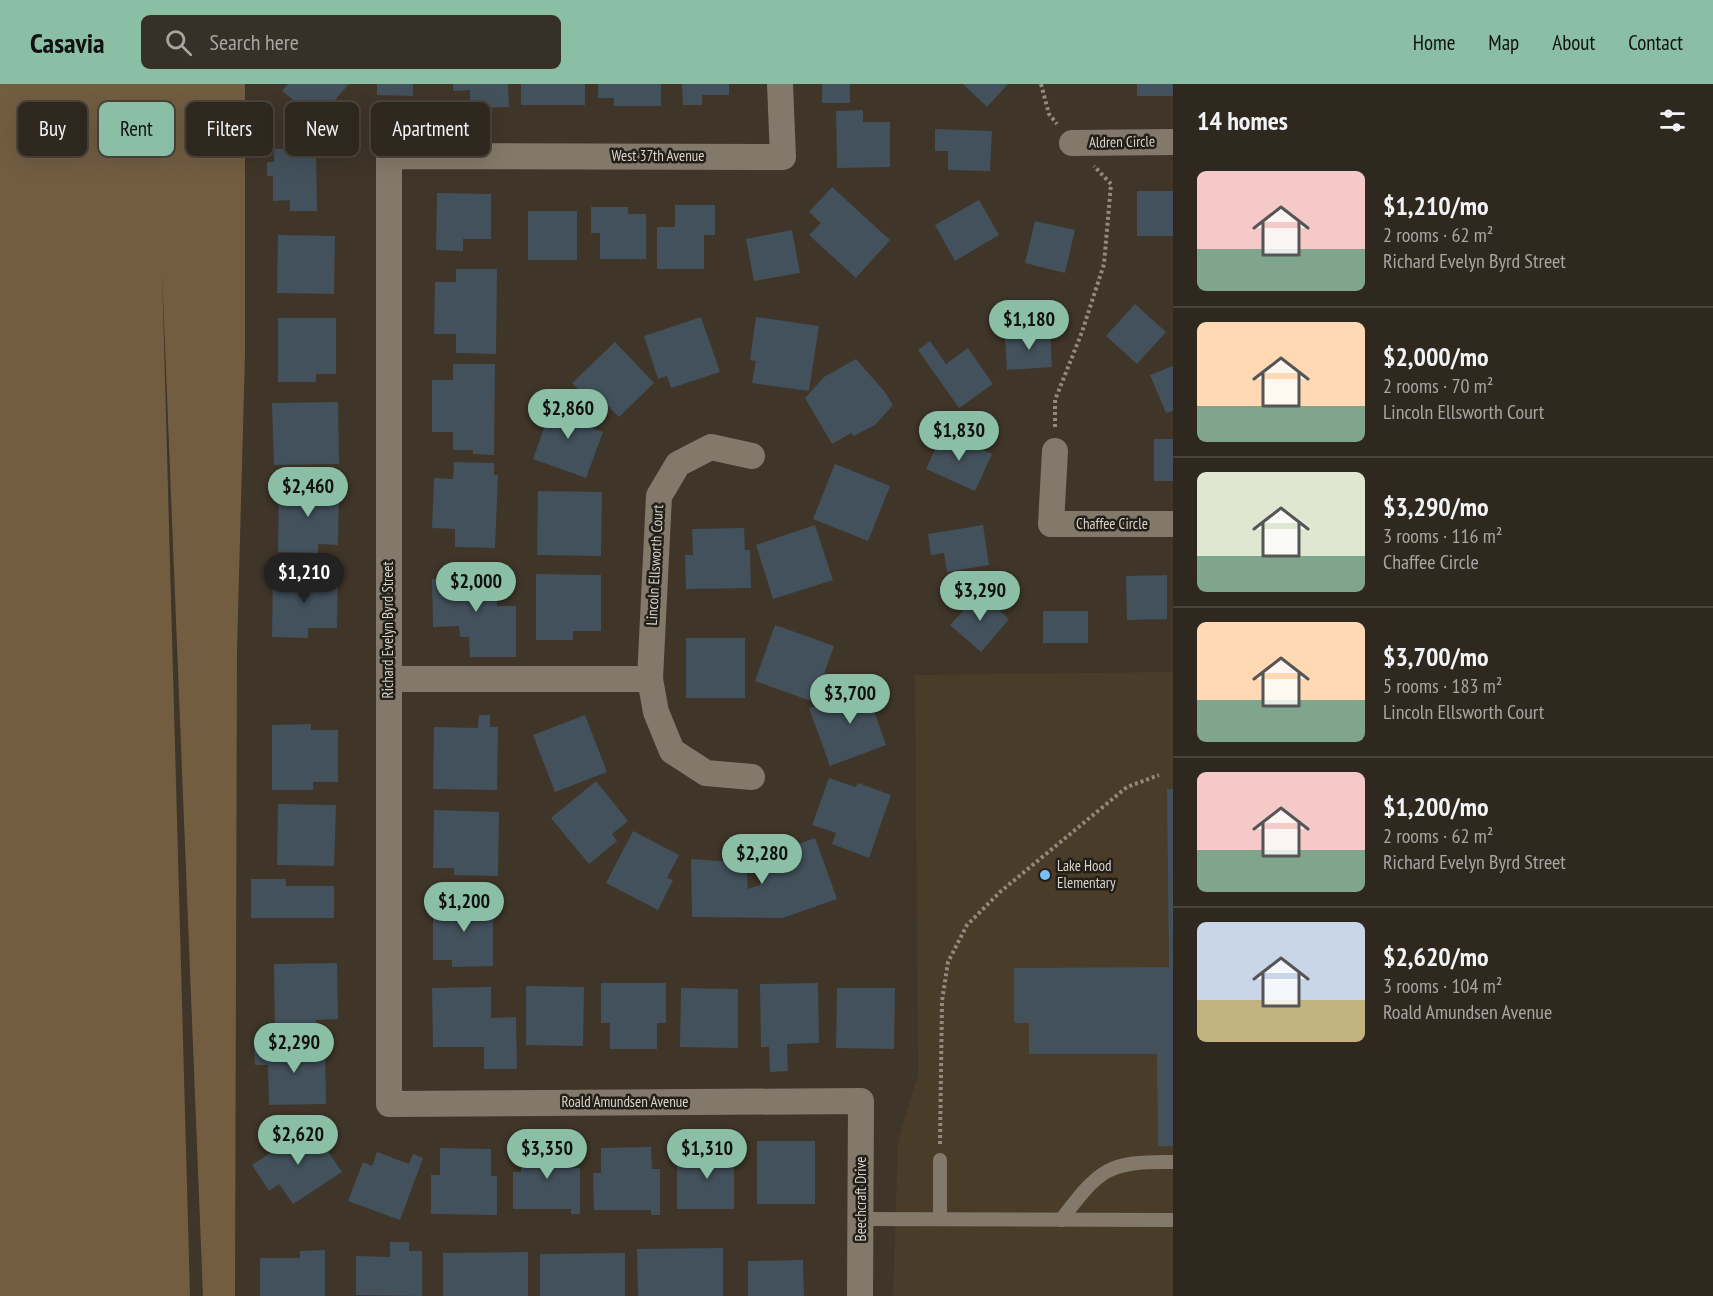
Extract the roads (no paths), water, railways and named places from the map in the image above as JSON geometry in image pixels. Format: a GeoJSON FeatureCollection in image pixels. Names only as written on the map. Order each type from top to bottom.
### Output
{"type":"FeatureCollection","features":[{"type":"Feature","properties":{"kind":"street","name":"West 37th Avenue"},"geometry":{"type":"LineString","coordinates":[[388,156],[783,157],[780,84]]}},
{"type":"Feature","properties":{"kind":"street","name":"Aldren Circle"},"geometry":{"type":"LineString","coordinates":[[1072,143],[1173,142]]}},
{"type":"Feature","properties":{"kind":"street","name":"Richard Evelyn Byrd Street"},"geometry":{"type":"LineString","coordinates":[[388,156],[389,1104]]}},
{"type":"Feature","properties":{"kind":"street","name":"Chaffee Circle"},"geometry":{"type":"LineString","coordinates":[[1055,441],[1051,524],[1173,524]]}},
{"type":"Feature","properties":{"kind":"street","name":"Lincoln Ellsworth Court"},"geometry":{"type":"LineString","coordinates":[[752,456],[711,447],[678,464],[659,496],[650,679],[656,712],[672,751],[706,773],[752,777]]}},
{"type":"Feature","properties":{"kind":"street"},"geometry":{"type":"LineString","coordinates":[[388,679],[650,679]]}},
{"type":"Feature","properties":{"kind":"street","name":"Roald Amundsen Avenue"},"geometry":{"type":"LineString","coordinates":[[389,1104],[861,1101]]}},
{"type":"Feature","properties":{"kind":"street","name":"Beechcraft Drive"},"geometry":{"type":"LineString","coordinates":[[860,1296],[861,1101]]}},
{"type":"Feature","properties":{"kind":"lane"},"geometry":{"type":"LineString","coordinates":[[940,1160],[940,1219]]}},
{"type":"Feature","properties":{"kind":"lane"},"geometry":{"type":"LineString","coordinates":[[1061,1220],[1086,1188],[1101,1174],[1115,1166],[1134,1161],[1173,1162]]}},
{"type":"Feature","properties":{"kind":"lane"},"geometry":{"type":"LineString","coordinates":[[861,1219],[1173,1220]]}},
{"type":"Feature","properties":{"kind":"place","name":"Lake Hood Elementary"},"geometry":{"type":"Point","coordinates":[1045,875]}}]}
